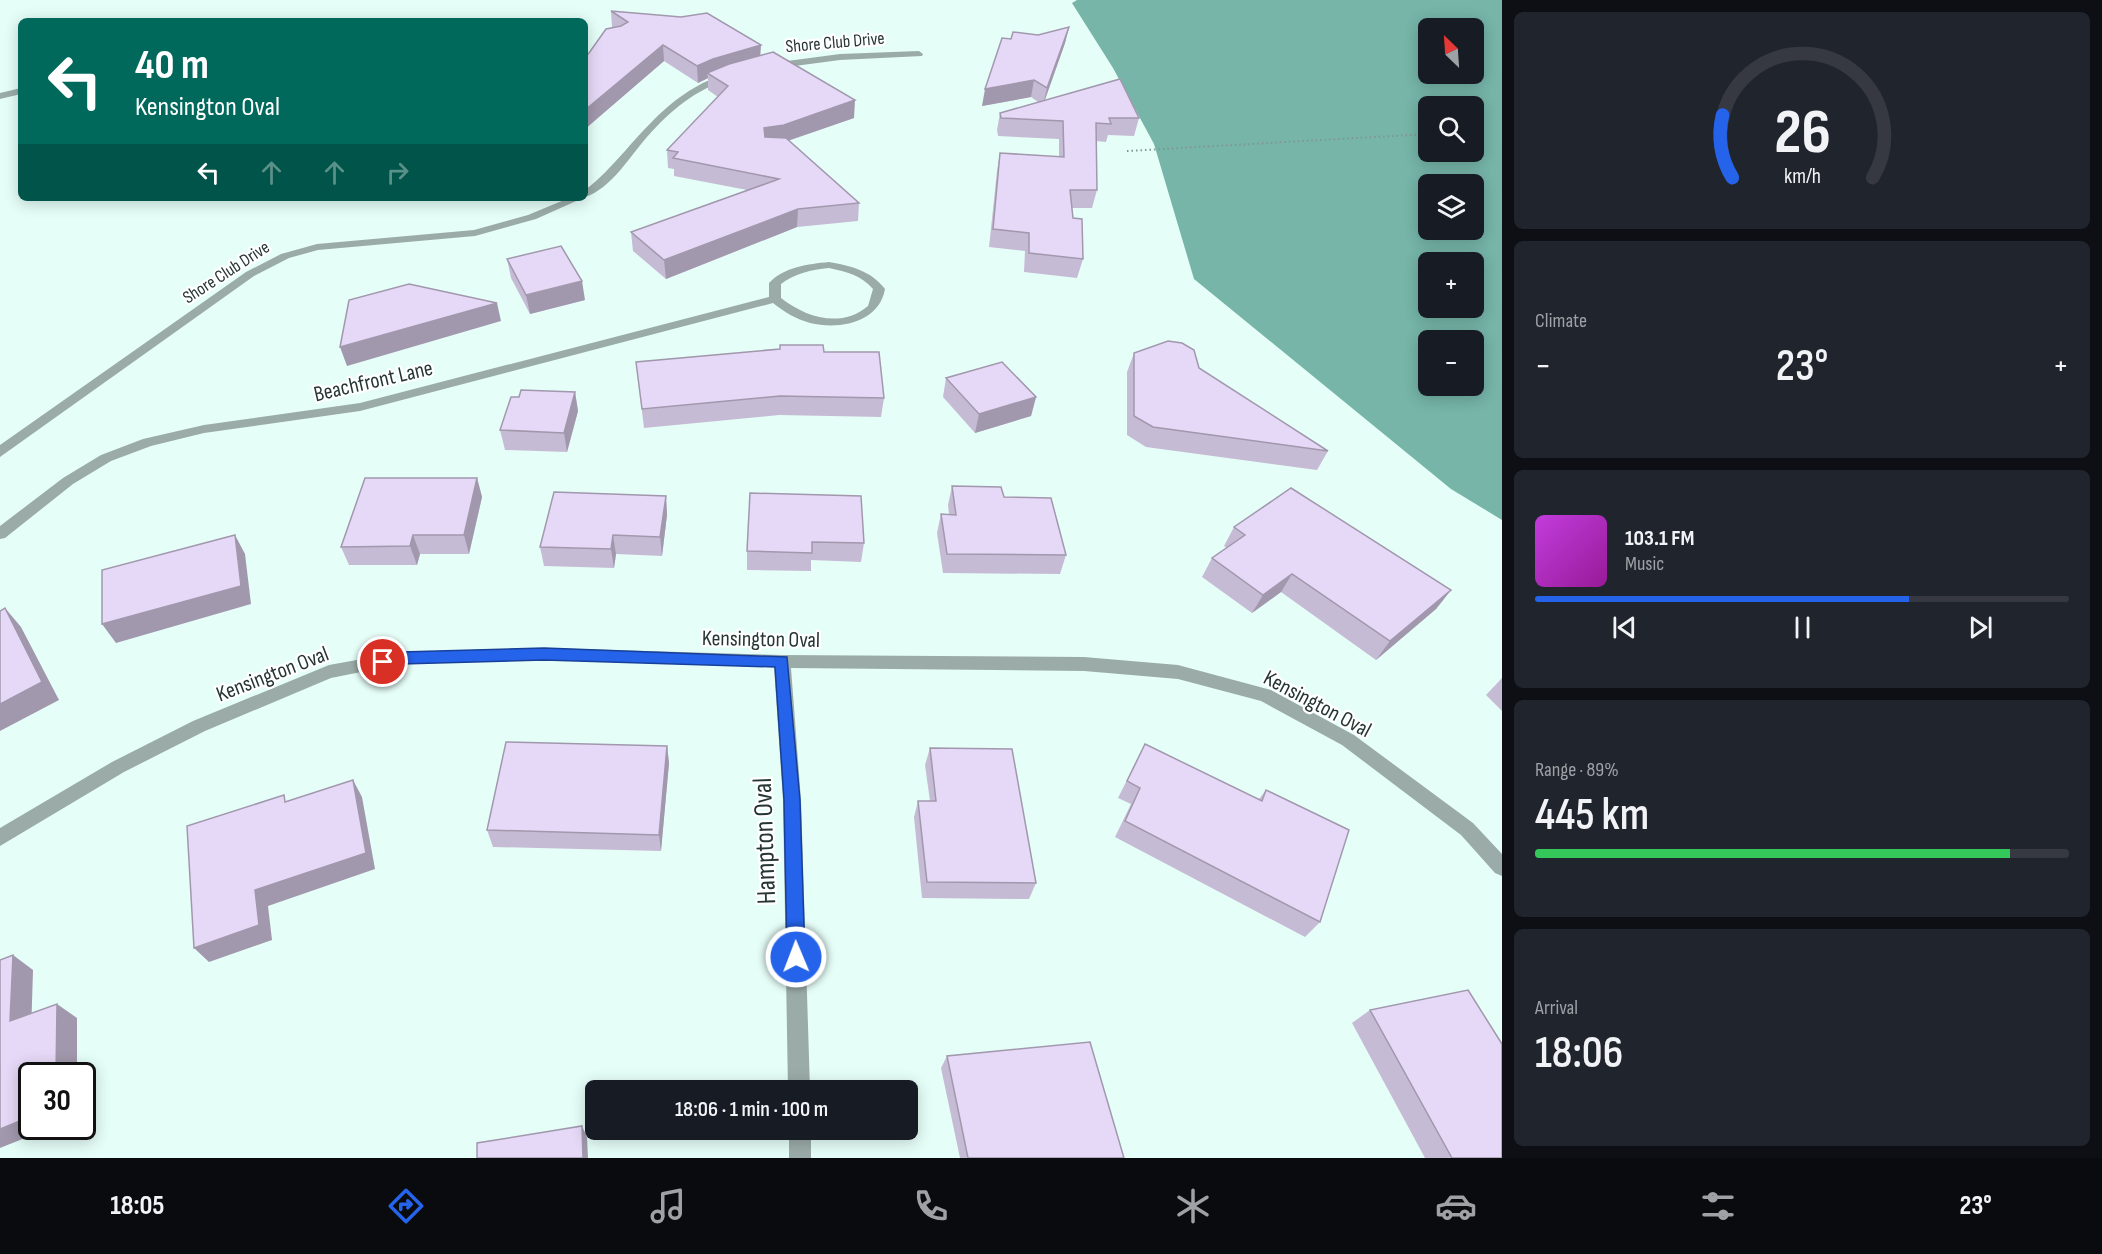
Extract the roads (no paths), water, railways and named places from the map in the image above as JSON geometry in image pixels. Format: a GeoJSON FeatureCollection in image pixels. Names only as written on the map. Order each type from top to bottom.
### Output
{"type":"FeatureCollection","features":[{"type":"Feature","properties":{"kind":"street","name":"Shore Club Drive"},"geometry":{"type":"LineString","coordinates":[[763,68],[840,57],[919,54]]}},
{"type":"Feature","properties":{"kind":"street"},"geometry":{"type":"LineString","coordinates":[[588,192],[599,186],[661,114],[685,95],[717,79],[740,74]]}},
{"type":"Feature","properties":{"kind":"street"},"geometry":{"type":"LineString","coordinates":[[0,96],[18,92]]}},
{"type":"Feature","properties":{"kind":"street","name":"Shore Club Drive"},"geometry":{"type":"LineString","coordinates":[[0,452],[250,274],[285,256],[317,247],[475,233],[532,217],[571,201]]}},
{"type":"Feature","properties":{"kind":"street"},"geometry":{"type":"LineString","coordinates":[[829,265],[849,268],[870,277],[879,289],[877,301],[868,313],[832,324],[809,320],[791,312],[775,299],[775,283],[786,274],[805,267],[829,265]]}},
{"type":"Feature","properties":{"kind":"street","name":"Beachfront Lane"},"geometry":{"type":"LineString","coordinates":[[0,534],[68,481],[106,458],[148,442],[204,429],[360,408],[603,342],[775,299]]}},
{"type":"Feature","properties":{"kind":"street","name":"Kensington Oval"},"geometry":{"type":"LineString","coordinates":[[0,838],[138,757],[199,726],[328,672],[401,658],[544,654],[782,661],[1084,664],[1178,672],[1265,695],[1348,740],[1467,829],[1502,867]]}},
{"type":"Feature","properties":{"kind":"street","name":"Hampton Oval"},"geometry":{"type":"LineString","coordinates":[[782,661],[792,800],[799,1080]]}},
{"type":"Feature","properties":{"kind":"street"},"geometry":{"type":"LineString","coordinates":[[800,1140],[800,1158]]}}]}
